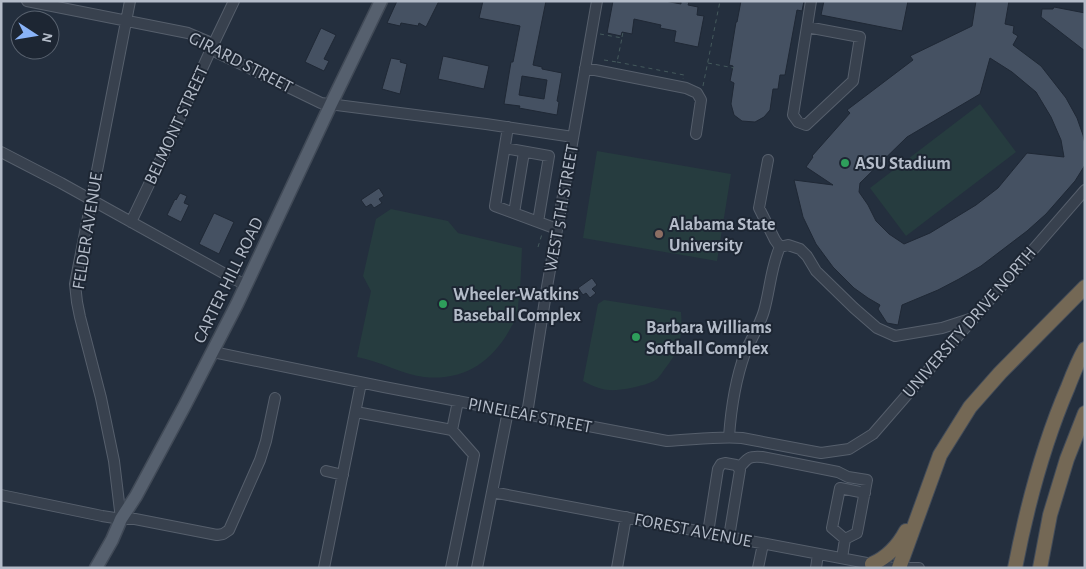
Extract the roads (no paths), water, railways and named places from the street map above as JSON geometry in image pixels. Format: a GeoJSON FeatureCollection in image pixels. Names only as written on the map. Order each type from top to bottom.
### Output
{"type":"FeatureCollection","features":[{"type":"Feature","properties":{"kind":"highway"},"geometry":{"type":"LineString","coordinates":[[899,568],[940,455],[970,407],[1000,373],[1085,288]]}},
{"type":"Feature","properties":{"kind":"highway"},"geometry":{"type":"LineString","coordinates":[[1015,568],[1038,470],[1056,415],[1085,349]]}},
{"type":"Feature","properties":{"kind":"highway"},"geometry":{"type":"LineString","coordinates":[[1040,568],[1050,515],[1085,413]]}},
{"type":"Feature","properties":{"kind":"highway"},"geometry":{"type":"LineString","coordinates":[[872,564],[890,554],[899,544],[921,507]]}},
{"type":"Feature","properties":{"kind":"main road","name":"CARTER HILL ROAD"},"geometry":{"type":"LineString","coordinates":[[96,568],[112,540],[120,518],[136,496],[213,352],[381,1]]}},
{"type":"Feature","properties":{"kind":"street","name":"GIRARD STREET"},"geometry":{"type":"LineString","coordinates":[[27,1],[188,33],[207,41],[218,53],[321,103],[573,137]]}},
{"type":"Feature","properties":{"kind":"street","name":"FELDER AVENUE"},"geometry":{"type":"LineString","coordinates":[[120,518],[109,433],[80,317],[76,277],[130,1]]}},
{"type":"Feature","properties":{"kind":"street","name":"BELMONT STREET"},"geometry":{"type":"LineString","coordinates":[[131,222],[234,1]]}},
{"type":"Feature","properties":{"kind":"street","name":"WEST 5TH STREET"},"geometry":{"type":"LineString","coordinates":[[527,414],[597,1]]}},
{"type":"Feature","properties":{"kind":"street"},"geometry":{"type":"LineString","coordinates":[[807,27],[860,37],[852,81],[806,124],[798,122],[793,115],[811,1]]}},
{"type":"Feature","properties":{"kind":"street"},"geometry":{"type":"LineString","coordinates":[[585,68],[686,88],[697,93],[702,100],[696,134]]}},
{"type":"Feature","properties":{"kind":"street"},"geometry":{"type":"LineString","coordinates":[[508,127],[495,206],[557,229]]}},
{"type":"Feature","properties":{"kind":"street"},"geometry":{"type":"LineString","coordinates":[[505,148],[549,156],[538,222]]}},
{"type":"Feature","properties":{"kind":"street"},"geometry":{"type":"LineString","coordinates":[[1,152],[246,285]]}},
{"type":"Feature","properties":{"kind":"street"},"geometry":{"type":"LineString","coordinates":[[514,213],[524,152]]}},
{"type":"Feature","properties":{"kind":"street"},"geometry":{"type":"LineString","coordinates":[[768,160],[759,208],[780,247]]}},
{"type":"Feature","properties":{"kind":"street","name":"UNIVERSITY DRIVE NORTH"},"geometry":{"type":"LineString","coordinates":[[849,449],[873,434],[1085,190]]}},
{"type":"Feature","properties":{"kind":"street"},"geometry":{"type":"LineString","coordinates":[[729,437],[737,377],[763,313],[775,256],[780,247],[788,245],[800,249],[807,256],[816,271],[854,308],[877,328],[895,336],[942,328],[974,317]]}},
{"type":"Feature","properties":{"kind":"street","name":"PINELEAF STREET"},"geometry":{"type":"LineString","coordinates":[[213,352],[361,383],[667,441],[729,437],[820,453],[849,449]]}},
{"type":"Feature","properties":{"kind":"street"},"geometry":{"type":"LineString","coordinates":[[324,568],[361,383]]}},
{"type":"Feature","properties":{"kind":"street"},"geometry":{"type":"LineString","coordinates":[[1,495],[120,518],[223,534],[227,532],[260,460],[275,398]]}},
{"type":"Feature","properties":{"kind":"street"},"geometry":{"type":"LineString","coordinates":[[452,430],[458,401]]}},
{"type":"Feature","properties":{"kind":"street"},"geometry":{"type":"LineString","coordinates":[[477,568],[508,411]]}},
{"type":"Feature","properties":{"kind":"street"},"geometry":{"type":"LineString","coordinates":[[356,412],[452,430],[474,455],[451,568]]}},
{"type":"Feature","properties":{"kind":"street"},"geometry":{"type":"LineString","coordinates":[[729,537],[739,468],[752,456],[838,472],[848,477],[867,480],[857,533],[845,539]]}},
{"type":"Feature","properties":{"kind":"street"},"geometry":{"type":"LineString","coordinates":[[708,533],[718,470],[721,464],[725,462],[736,465],[739,468]]}},
{"type":"Feature","properties":{"kind":"street"},"geometry":{"type":"LineString","coordinates":[[326,471],[343,475]]}},
{"type":"Feature","properties":{"kind":"street"},"geometry":{"type":"LineString","coordinates":[[846,562],[845,539],[832,528],[840,488],[865,493]]}},
{"type":"Feature","properties":{"kind":"street","name":"FOREST AVENUE"},"geometry":{"type":"LineString","coordinates":[[492,492],[818,554],[846,562],[893,568]]}},
{"type":"Feature","properties":{"kind":"street"},"geometry":{"type":"LineString","coordinates":[[617,568],[626,517]]}},
{"type":"Feature","properties":{"kind":"street"},"geometry":{"type":"LineString","coordinates":[[758,568],[763,544]]}},
{"type":"Feature","properties":{"kind":"street"},"geometry":{"type":"LineString","coordinates":[[816,568],[818,554]]}},
{"type":"Feature","properties":{"kind":"street"},"geometry":{"type":"LineString","coordinates":[[905,568],[919,568]]}},
{"type":"Feature","properties":{"kind":"place","name":"ASU Stadium"},"geometry":{"type":"Point","coordinates":[845,163]}},
{"type":"Feature","properties":{"kind":"place","name":"Alabama State University"},"geometry":{"type":"Point","coordinates":[659,234]}},
{"type":"Feature","properties":{"kind":"place","name":"Wheeler-Watkins Baseball Complex"},"geometry":{"type":"Point","coordinates":[443,304]}},
{"type":"Feature","properties":{"kind":"place","name":"Barbara Williams Softball Complex"},"geometry":{"type":"Point","coordinates":[636,337]}}]}
